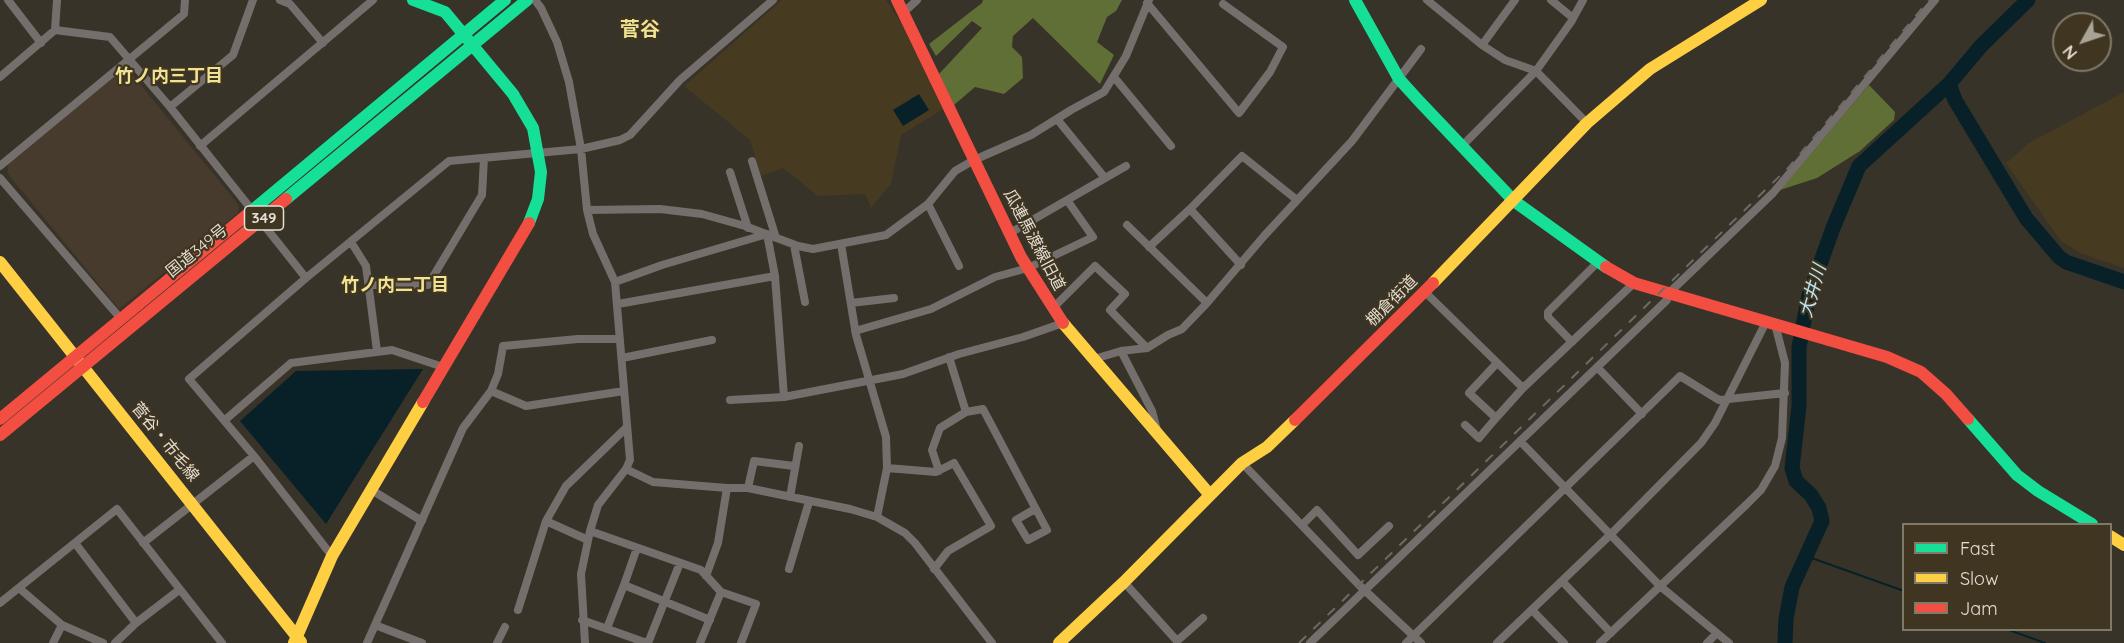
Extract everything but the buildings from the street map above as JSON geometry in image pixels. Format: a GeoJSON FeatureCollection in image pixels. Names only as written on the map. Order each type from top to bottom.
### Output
{"type":"FeatureCollection","features":[{"type":"Feature","properties":{"kind":"main road"},"geometry":{"type":"LineString","coordinates":[[298,641],[332,556],[528,226],[538,199],[541,172],[538,152],[533,128],[522,108],[445,12],[413,0]]}},
{"type":"Feature","properties":{"kind":"main road","name":"国道349号"},"geometry":{"type":"LineString","coordinates":[[0,435],[83,366],[463,34],[505,0]]}},
{"type":"Feature","properties":{"kind":"main road","name":"国道349号"},"geometry":{"type":"LineString","coordinates":[[0,419],[121,319],[257,215],[527,0]]}},
{"type":"Feature","properties":{"kind":"main road","name":"瓜連馬渡線旧道"},"geometry":{"type":"LineString","coordinates":[[897,0],[1010,233],[1053,308],[1063,323],[1210,495]]}},
{"type":"Feature","properties":{"kind":"main road"},"geometry":{"type":"LineString","coordinates":[[1355,0],[1399,80],[1514,201],[1598,262],[1634,283],[1887,357],[1921,372],[1946,394],[2017,474],[2038,491],[2089,523]]}},
{"type":"Feature","properties":{"kind":"main road","name":"棚倉街道"},"geometry":{"type":"LineString","coordinates":[[1059,643],[1124,582],[1242,463],[1267,447],[1514,201],[1587,123],[1629,86],[1669,56],[1761,0]]}},
{"type":"Feature","properties":{"kind":"main road","name":"菅谷・市毛線"},"geometry":{"type":"LineString","coordinates":[[0,262],[194,504],[298,641]]}},
{"type":"Feature","properties":{"kind":"street"},"geometry":{"type":"LineString","coordinates":[[8,0],[41,43]]}},
{"type":"Feature","properties":{"kind":"street"},"geometry":{"type":"LineString","coordinates":[[0,77],[55,30],[57,0]]}},
{"type":"Feature","properties":{"kind":"street"},"geometry":{"type":"LineString","coordinates":[[0,166],[184,14],[185,0]]}},
{"type":"Feature","properties":{"kind":"street"},"geometry":{"type":"LineString","coordinates":[[170,107],[233,55],[253,0]]}},
{"type":"Feature","properties":{"kind":"street"},"geometry":{"type":"LineString","coordinates":[[280,0],[290,4],[323,43]]}},
{"type":"Feature","properties":{"kind":"street"},"geometry":{"type":"LineString","coordinates":[[200,146],[374,0]]}},
{"type":"Feature","properties":{"kind":"street"},"geometry":{"type":"LineString","coordinates":[[535,0],[542,8],[557,42],[569,81],[581,149],[587,210],[593,234],[615,282],[618,304],[630,460],[626,469],[598,505],[589,536],[581,574],[585,643]]}},
{"type":"Feature","properties":{"kind":"street"},"geometry":{"type":"LineString","coordinates":[[332,556],[225,420],[189,379],[306,278],[449,161],[581,149],[630,135],[680,80],[773,0]]}},
{"type":"Feature","properties":{"kind":"street"},"geometry":{"type":"LineString","coordinates":[[904,12],[917,0]]}},
{"type":"Feature","properties":{"kind":"street"},"geometry":{"type":"LineString","coordinates":[[1482,45],[1515,0]]}},
{"type":"Feature","properties":{"kind":"street"},"geometry":{"type":"LineString","coordinates":[[1551,0],[1573,18]]}},
{"type":"Feature","properties":{"kind":"street"},"geometry":{"type":"LineString","coordinates":[[1462,146],[1536,72],[1583,0]]}},
{"type":"Feature","properties":{"kind":"street"},"geometry":{"type":"LineString","coordinates":[[1310,643],[1666,300],[1669,293],[1773,193],[1935,0]]}},
{"type":"Feature","properties":{"kind":"street"},"geometry":{"type":"LineString","coordinates":[[587,210],[660,209],[702,214],[794,245],[813,249],[886,235],[928,204],[955,171],[974,160],[1031,135],[1104,92],[1126,56],[1148,1],[1239,113],[1270,72],[1283,47],[1222,1]]}},
{"type":"Feature","properties":{"kind":"street"},"geometry":{"type":"LineString","coordinates":[[1431,1],[1482,45],[1505,60],[1536,72],[1587,123]]}},
{"type":"Feature","properties":{"kind":"street"},"geometry":{"type":"LineString","coordinates":[[55,30],[110,37],[170,107],[306,278]]}},
{"type":"Feature","properties":{"kind":"street"},"geometry":{"type":"LineString","coordinates":[[1094,359],[1121,351],[1147,348],[1182,329],[1352,141],[1421,49]]}},
{"type":"Feature","properties":{"kind":"street"},"geometry":{"type":"LineString","coordinates":[[1113,77],[1171,146]]}},
{"type":"Feature","properties":{"kind":"street"},"geometry":{"type":"LineString","coordinates":[[1057,119],[1105,178]]}},
{"type":"Feature","properties":{"kind":"street"},"geometry":{"type":"LineString","coordinates":[[1149,246],[1190,209],[1242,156],[1297,200]]}},
{"type":"Feature","properties":{"kind":"street"},"geometry":{"type":"LineString","coordinates":[[369,285],[428,285],[482,195],[484,158]]}},
{"type":"Feature","properties":{"kind":"street"},"geometry":{"type":"LineString","coordinates":[[752,161],[777,238]]}},
{"type":"Feature","properties":{"kind":"street"},"geometry":{"type":"LineString","coordinates":[[1010,233],[1126,166]]}},
{"type":"Feature","properties":{"kind":"street"},"geometry":{"type":"LineString","coordinates":[[730,172],[748,228]]}},
{"type":"Feature","properties":{"kind":"street"},"geometry":{"type":"LineString","coordinates":[[0,178],[121,319]]}},
{"type":"Feature","properties":{"kind":"street"},"geometry":{"type":"LineString","coordinates":[[855,331],[931,309],[995,276],[1028,268],[1093,237],[1067,200]]}},
{"type":"Feature","properties":{"kind":"street"},"geometry":{"type":"LineString","coordinates":[[928,204],[959,266]]}},
{"type":"Feature","properties":{"kind":"street"},"geometry":{"type":"LineString","coordinates":[[1190,209],[1241,265]]}},
{"type":"Feature","properties":{"kind":"street"},"geometry":{"type":"LineString","coordinates":[[1127,225],[1207,303]]}},
{"type":"Feature","properties":{"kind":"street"},"geometry":{"type":"LineString","coordinates":[[615,282],[662,265],[766,234]]}},
{"type":"Feature","properties":{"kind":"street"},"geometry":{"type":"LineString","coordinates":[[766,234],[775,276],[784,397]]}},
{"type":"Feature","properties":{"kind":"street"},"geometry":{"type":"LineString","coordinates":[[351,242],[366,266],[376,351]]}},
{"type":"Feature","properties":{"kind":"street"},"geometry":{"type":"LineString","coordinates":[[841,244],[855,331],[886,437],[887,468],[877,517]]}},
{"type":"Feature","properties":{"kind":"street"},"geometry":{"type":"LineString","coordinates":[[794,245],[805,302]]}},
{"type":"Feature","properties":{"kind":"street"},"geometry":{"type":"LineString","coordinates":[[1572,342],[1548,317],[1548,312],[1598,262]]}},
{"type":"Feature","properties":{"kind":"street"},"geometry":{"type":"LineString","coordinates":[[1053,308],[1095,266],[1125,294],[1110,310],[1147,348]]}},
{"type":"Feature","properties":{"kind":"street"},"geometry":{"type":"LineString","coordinates":[[618,304],[775,276]]}},
{"type":"Feature","properties":{"kind":"street"},"geometry":{"type":"LineString","coordinates":[[1465,425],[1479,438],[1523,388],[1634,283]]}},
{"type":"Feature","properties":{"kind":"street"},"geometry":{"type":"LineString","coordinates":[[1425,291],[1523,388]]}},
{"type":"Feature","properties":{"kind":"street"},"geometry":{"type":"LineString","coordinates":[[851,303],[894,298]]}},
{"type":"Feature","properties":{"kind":"street"},"geometry":{"type":"LineString","coordinates":[[730,400],[784,397],[903,374],[949,357],[1023,337],[1063,323]]}},
{"type":"Feature","properties":{"kind":"street"},"geometry":{"type":"LineString","coordinates":[[1600,643],[1761,489],[1775,466],[1782,438],[1785,363],[1771,323]]}},
{"type":"Feature","properties":{"kind":"street"},"geometry":{"type":"LineString","coordinates":[[1497,643],[1610,535],[1701,443],[1771,323]]}},
{"type":"Feature","properties":{"kind":"street"},"geometry":{"type":"LineString","coordinates":[[367,643],[463,428],[490,391],[498,374],[503,346],[578,339],[619,339]]}},
{"type":"Feature","properties":{"kind":"street"},"geometry":{"type":"LineString","coordinates":[[622,358],[712,340]]}},
{"type":"Feature","properties":{"kind":"street"},"geometry":{"type":"LineString","coordinates":[[225,420],[291,363],[392,350],[443,367]]}},
{"type":"Feature","properties":{"kind":"street"},"geometry":{"type":"LineString","coordinates":[[1121,351],[1152,411],[1157,431]]}},
{"type":"Feature","properties":{"kind":"street"},"geometry":{"type":"LineString","coordinates":[[949,357],[966,412]]}},
{"type":"Feature","properties":{"kind":"street"},"geometry":{"type":"LineString","coordinates":[[1496,418],[1469,393],[1497,363]]}},
{"type":"Feature","properties":{"kind":"street"},"geometry":{"type":"LineString","coordinates":[[1597,367],[1642,414]]}},
{"type":"Feature","properties":{"kind":"street"},"geometry":{"type":"LineString","coordinates":[[1406,643],[1680,376],[1719,400],[1785,393]]}},
{"type":"Feature","properties":{"kind":"street"},"geometry":{"type":"LineString","coordinates":[[490,391],[526,406],[624,391]]}},
{"type":"Feature","properties":{"kind":"street"},"geometry":{"type":"LineString","coordinates":[[939,471],[933,450],[940,428],[966,412],[983,409],[1035,509]]}},
{"type":"Feature","properties":{"kind":"street"},"geometry":{"type":"LineString","coordinates":[[518,610],[546,521],[566,486],[626,428]]}},
{"type":"Feature","properties":{"kind":"street"},"geometry":{"type":"LineString","coordinates":[[1520,441],[1660,586],[1729,643]]}},
{"type":"Feature","properties":{"kind":"street"},"geometry":{"type":"LineString","coordinates":[[790,497],[799,446]]}},
{"type":"Feature","properties":{"kind":"street"},"geometry":{"type":"LineString","coordinates":[[143,543],[254,456]]}},
{"type":"Feature","properties":{"kind":"street"},"geometry":{"type":"LineString","coordinates":[[748,488],[753,461],[794,466]]}},
{"type":"Feature","properties":{"kind":"street"},"geometry":{"type":"LineString","coordinates":[[887,468],[936,472],[954,463],[991,526],[948,551],[934,569]]}},
{"type":"Feature","properties":{"kind":"street"},"geometry":{"type":"LineString","coordinates":[[1242,463],[1365,591],[1421,643]]}},
{"type":"Feature","properties":{"kind":"street"},"geometry":{"type":"LineString","coordinates":[[626,469],[653,482],[748,488],[850,509],[877,517],[904,532],[992,643]]}},
{"type":"Feature","properties":{"kind":"street"},"geometry":{"type":"LineString","coordinates":[[706,576],[718,543],[727,488]]}},
{"type":"Feature","properties":{"kind":"street"},"geometry":{"type":"LineString","coordinates":[[370,489],[422,521]]}},
{"type":"Feature","properties":{"kind":"street"},"geometry":{"type":"LineString","coordinates":[[789,569],[809,502]]}},
{"type":"Feature","properties":{"kind":"street"},"geometry":{"type":"LineString","coordinates":[[0,603],[117,509],[222,643]]}},
{"type":"Feature","properties":{"kind":"street"},"geometry":{"type":"LineString","coordinates":[[1302,525],[1317,510],[1358,555],[1389,526]]}},
{"type":"Feature","properties":{"kind":"street"},"geometry":{"type":"LineString","coordinates":[[546,521],[701,570],[721,592],[756,604],[741,643]]}},
{"type":"Feature","properties":{"kind":"street"},"geometry":{"type":"LineString","coordinates":[[75,543],[136,623]]}},
{"type":"Feature","properties":{"kind":"street"},"geometry":{"type":"LineString","coordinates":[[607,628],[637,548]]}},
{"type":"Feature","properties":{"kind":"street"},"geometry":{"type":"LineString","coordinates":[[582,620],[648,643],[680,563]]}},
{"type":"Feature","properties":{"kind":"street"},"geometry":{"type":"LineString","coordinates":[[1562,581],[1611,633]]}},
{"type":"Feature","properties":{"kind":"street"},"geometry":{"type":"LineString","coordinates":[[1124,582],[1176,642],[1203,618]]}},
{"type":"Feature","properties":{"kind":"street"},"geometry":{"type":"LineString","coordinates":[[624,585],[710,620]]}},
{"type":"Feature","properties":{"kind":"street"},"geometry":{"type":"LineString","coordinates":[[19,588],[62,625],[103,643]]}},
{"type":"Feature","properties":{"kind":"street"},"geometry":{"type":"LineString","coordinates":[[115,643],[136,623],[180,590]]}},
{"type":"Feature","properties":{"kind":"street"},"geometry":{"type":"LineString","coordinates":[[700,643],[721,592]]}},
{"type":"Feature","properties":{"kind":"street"},"geometry":{"type":"LineString","coordinates":[[1532,610],[1564,643]]}},
{"type":"Feature","properties":{"kind":"street"},"geometry":{"type":"LineString","coordinates":[[53,643],[62,625]]}},
{"type":"Feature","properties":{"kind":"street"},"geometry":{"type":"LineString","coordinates":[[375,625],[422,643]]}},
{"type":"Feature","properties":{"kind":"street"},"geometry":{"type":"LineString","coordinates":[[497,643],[504,627]]}},
{"type":"Feature","properties":{"kind":"street"},"geometry":{"type":"LineString","coordinates":[[1707,643],[1717,633]]}},
{"type":"Feature","properties":{"kind":"shaded area"},"geometry":{"type":"Polygon","coordinates":[[[782,0],[886,0],[901,23],[943,109],[901,135],[891,184],[871,208],[865,194],[818,196],[783,168],[761,176],[750,140],[684,86],[782,0]]]}},
{"type":"Feature","properties":{"kind":"shaded area"},"geometry":{"type":"Polygon","coordinates":[[[120,71],[131,73],[239,208],[238,213],[119,309],[8,174],[8,164],[120,71]]]}},
{"type":"Feature","properties":{"kind":"shaded area"},"geometry":{"type":"Polygon","coordinates":[[[2124,92],[2124,268],[2080,253],[2061,241],[2006,163],[2029,143],[2124,92]]]}},
{"type":"Feature","properties":{"kind":"green space"},"geometry":{"type":"Polygon","coordinates":[[[983,0],[1122,0],[1116,11],[1107,17],[1097,42],[1114,55],[1100,84],[1033,18],[1013,36],[1012,47],[1022,57],[1023,78],[1004,94],[975,87],[954,105],[939,74],[982,28],[972,21],[936,56],[929,44],[983,0]]]}},
{"type":"Feature","properties":{"kind":"green space"},"geometry":{"type":"Polygon","coordinates":[[[1869,85],[1895,112],[1894,120],[1860,151],[1817,178],[1780,190],[1869,85]]]}},
{"type":"Feature","properties":{"kind":"water"},"geometry":{"type":"Polygon","coordinates":[[[919,94],[929,110],[903,126],[893,110],[919,94]]]}},
{"type":"Feature","properties":{"kind":"water"},"geometry":{"type":"Polygon","coordinates":[[[423,369],[326,524],[240,421],[296,371],[423,369]]]}},
{"type":"Feature","properties":{"kind":"waterway","name":"大井川"},"geometry":{"type":"LineString","coordinates":[[1785,643],[1786,619],[1792,587],[1822,521],[1819,508],[1811,495],[1796,481],[1792,468],[1799,406],[1799,347],[1809,295],[1833,228],[1859,166],[1949,84],[1981,46],[2028,0]]}},
{"type":"Feature","properties":{"kind":"waterway"},"geometry":{"type":"LineString","coordinates":[[1949,84],[1955,100],[2026,218],[2059,257],[2066,262],[2124,282]]}},
{"type":"Feature","properties":{"kind":"waterway"},"geometry":{"type":"LineString","coordinates":[[1806,556],[1902,590]]}},
{"type":"Feature","properties":{"kind":"waterway"},"geometry":{"type":"LineString","coordinates":[[2012,631],[2045,643]]}},
{"type":"Feature","properties":{"kind":"railway"},"geometry":{"type":"LineString","coordinates":[[1299,643],[1789,167],[1929,0]]}},
{"type":"Feature","properties":{"kind":"traffic: fast"},"geometry":{"type":"LineString","coordinates":[[413,0],[445,12],[513,94],[533,128],[541,172],[538,199],[529,223]]}},
{"type":"Feature","properties":{"kind":"traffic: fast"},"geometry":{"type":"LineString","coordinates":[[249,213],[505,0]]}},
{"type":"Feature","properties":{"kind":"traffic: fast"},"geometry":{"type":"LineString","coordinates":[[286,199],[527,0]]}},
{"type":"Feature","properties":{"kind":"traffic: fast"},"geometry":{"type":"LineString","coordinates":[[1355,0],[1399,79],[1419,101],[1514,201],[1606,267]]}},
{"type":"Feature","properties":{"kind":"traffic: fast"},"geometry":{"type":"LineString","coordinates":[[1968,419],[2017,475],[2038,491],[2090,523]]}},
{"type":"Feature","properties":{"kind":"traffic: slow"},"geometry":{"type":"LineString","coordinates":[[1433,283],[1587,123],[1650,69],[1761,0]]}},
{"type":"Feature","properties":{"kind":"traffic: slow"},"geometry":{"type":"LineString","coordinates":[[0,262],[301,642]]}},
{"type":"Feature","properties":{"kind":"traffic: slow"},"geometry":{"type":"LineString","coordinates":[[1063,323],[1210,495]]}},
{"type":"Feature","properties":{"kind":"traffic: slow"},"geometry":{"type":"LineString","coordinates":[[294,643],[332,556],[423,402]]}},
{"type":"Feature","properties":{"kind":"traffic: slow"},"geometry":{"type":"LineString","coordinates":[[1059,643],[1124,582],[1242,463],[1267,447],[1295,420]]}},
{"type":"Feature","properties":{"kind":"traffic: slow"},"geometry":{"type":"LineString","coordinates":[[2112,537],[2124,545]]}},
{"type":"Feature","properties":{"kind":"traffic: jam"},"geometry":{"type":"LineString","coordinates":[[897,0],[1021,257],[1063,323]]}},
{"type":"Feature","properties":{"kind":"traffic: jam"},"geometry":{"type":"LineString","coordinates":[[0,435],[286,199]]}},
{"type":"Feature","properties":{"kind":"traffic: jam"},"geometry":{"type":"LineString","coordinates":[[0,419],[249,213]]}},
{"type":"Feature","properties":{"kind":"traffic: jam"},"geometry":{"type":"LineString","coordinates":[[423,402],[529,223]]}},
{"type":"Feature","properties":{"kind":"traffic: jam"},"geometry":{"type":"LineString","coordinates":[[1606,267],[1634,283],[1887,357],[1921,372],[1946,394],[1968,419]]}},
{"type":"Feature","properties":{"kind":"traffic: jam"},"geometry":{"type":"LineString","coordinates":[[1295,420],[1433,283]]}},
{"type":"Feature","properties":{"kind":"district","name":"菅谷"},"geometry":{"type":"Point","coordinates":[640,30]}},
{"type":"Feature","properties":{"kind":"district","name":"竹ノ内三丁目"},"geometry":{"type":"Point","coordinates":[169,77]}},
{"type":"Feature","properties":{"kind":"district","name":"竹ノ内二丁目"},"geometry":{"type":"Point","coordinates":[395,286]}}]}
